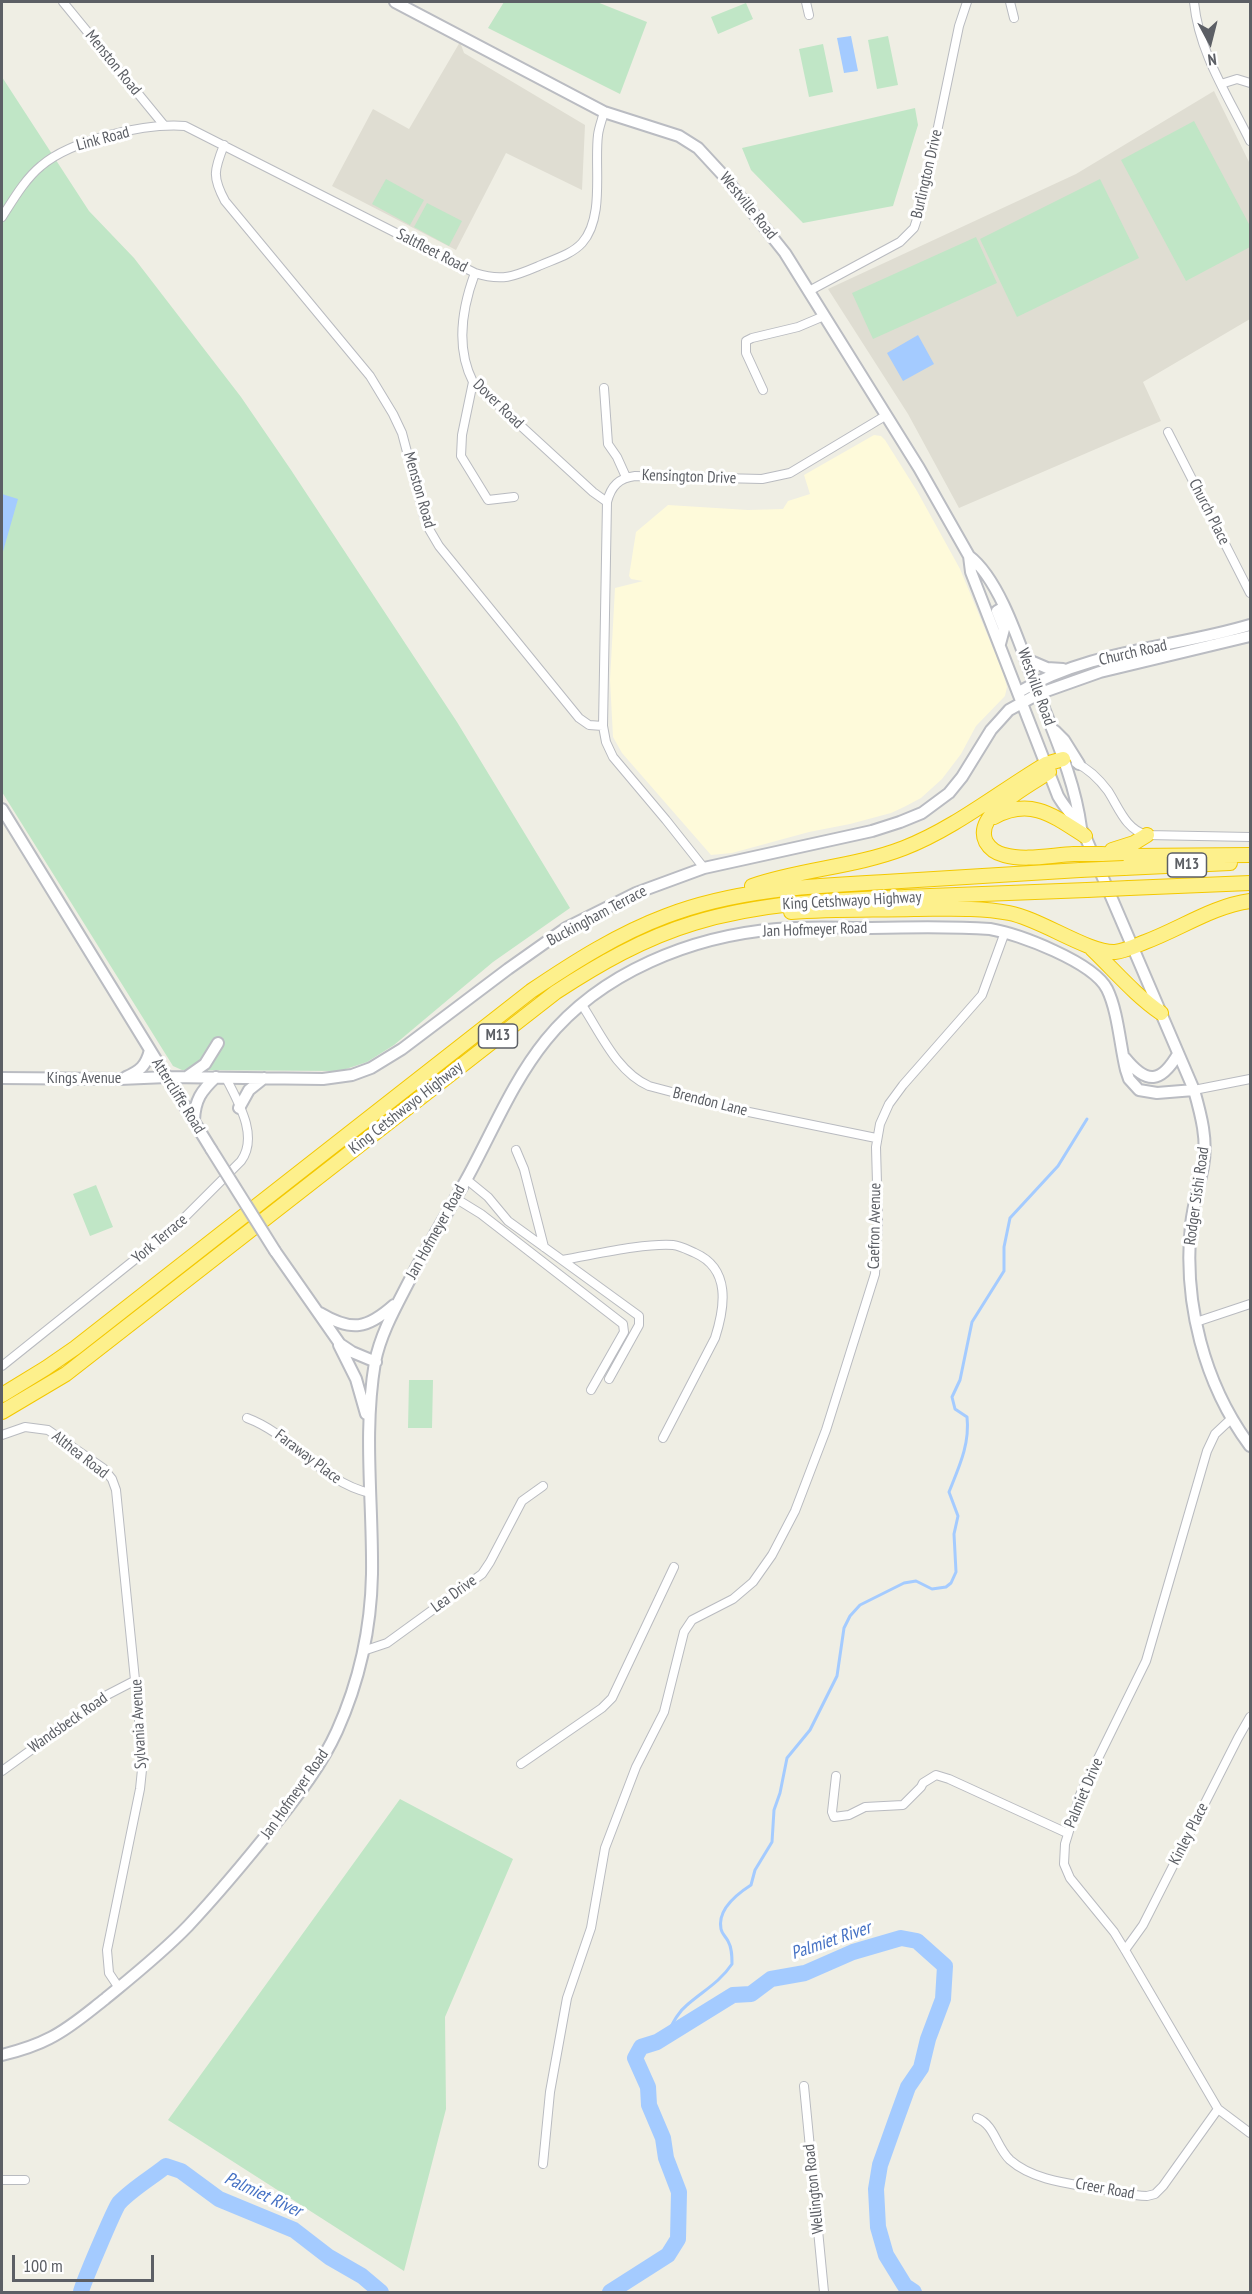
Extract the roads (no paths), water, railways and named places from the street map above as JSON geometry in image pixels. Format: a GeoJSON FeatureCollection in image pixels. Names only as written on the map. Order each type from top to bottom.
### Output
{"type":"FeatureCollection","features":[{"type":"Feature","properties":{"kind":"highway"},"geometry":{"type":"LineString","coordinates":[[704,904],[760,883],[864,860],[904,848],[943,830],[1047,768],[1070,763]]}},
{"type":"Feature","properties":{"kind":"highway"},"geometry":{"type":"LineString","coordinates":[[1047,768],[992,811],[984,828],[985,840],[996,852],[1018,857],[1074,854],[1251,855]]}},
{"type":"Feature","properties":{"kind":"highway"},"geometry":{"type":"LineString","coordinates":[[986,821],[1006,811],[1030,809],[1049,814],[1083,832]]}},
{"type":"Feature","properties":{"kind":"highway"},"geometry":{"type":"LineString","coordinates":[[1101,854],[1134,843],[1147,835]]}},
{"type":"Feature","properties":{"kind":"highway","name":"King Cetshwayo Highway"},"geometry":{"type":"LineString","coordinates":[[2,1395],[75,1348],[531,991],[590,953],[638,927],[704,904],[781,889],[1080,870],[1251,862]]}},
{"type":"Feature","properties":{"kind":"highway","name":"King Cetshwayo Highway"},"geometry":{"type":"LineString","coordinates":[[2,1412],[66,1374],[556,992],[606,960],[654,938],[693,923],[723,915],[788,903],[1251,883]]}},
{"type":"Feature","properties":{"kind":"highway"},"geometry":{"type":"LineString","coordinates":[[654,938],[754,915],[787,912],[982,910],[1025,916],[1089,946],[1108,952],[1131,948],[1218,910],[1251,901]]}},
{"type":"Feature","properties":{"kind":"highway"},"geometry":{"type":"LineString","coordinates":[[1089,946],[1120,974],[1141,999],[1161,1013]]}},
{"type":"Feature","properties":{"kind":"street","name":"Menston Road"},"geometry":{"type":"LineString","coordinates":[[63,2],[163,124]]}},
{"type":"Feature","properties":{"kind":"street","name":"Westville Road"},"geometry":{"type":"LineString","coordinates":[[394,2],[604,112],[679,136],[698,148],[723,174],[785,253],[969,556],[971,572],[1047,768],[1062,803],[1083,832]]}},
{"type":"Feature","properties":{"kind":"street"},"geometry":{"type":"LineString","coordinates":[[806,2],[809,15]]}},
{"type":"Feature","properties":{"kind":"street","name":"Burlington Drive"},"geometry":{"type":"LineString","coordinates":[[809,291],[900,242],[914,228],[922,204],[966,2]]}},
{"type":"Feature","properties":{"kind":"street"},"geometry":{"type":"LineString","coordinates":[[1010,2],[1014,18]]}},
{"type":"Feature","properties":{"kind":"street"},"geometry":{"type":"LineString","coordinates":[[1194,2],[1196,22],[1203,46],[1251,141]]}},
{"type":"Feature","properties":{"kind":"street"},"geometry":{"type":"LineString","coordinates":[[1221,84],[1237,79],[1251,83]]}},
{"type":"Feature","properties":{"kind":"street","name":"Saltfleet Road"},"geometry":{"type":"LineString","coordinates":[[163,124],[184,126],[475,273],[492,278],[517,275],[569,253],[582,244],[592,229],[598,134],[604,112]]}},
{"type":"Feature","properties":{"kind":"street","name":"Link Road"},"geometry":{"type":"LineString","coordinates":[[2,217],[40,166],[55,156],[78,143],[163,124]]}},
{"type":"Feature","properties":{"kind":"street","name":"Menston Road"},"geometry":{"type":"LineString","coordinates":[[224,145],[214,172],[217,186],[225,201],[370,376],[402,433],[424,516],[439,546],[579,718],[589,725],[603,726]]}},
{"type":"Feature","properties":{"kind":"street","name":"Dover Road"},"geometry":{"type":"LineString","coordinates":[[475,273],[463,312],[462,334],[464,358],[473,382],[593,492],[607,502]]}},
{"type":"Feature","properties":{"kind":"street"},"geometry":{"type":"LineString","coordinates":[[763,390],[746,353],[746,341],[798,327],[824,316]]}},
{"type":"Feature","properties":{"kind":"street"},"geometry":{"type":"LineString","coordinates":[[473,382],[462,435],[461,456],[489,500],[514,497]]}},
{"type":"Feature","properties":{"kind":"street"},"geometry":{"type":"LineString","coordinates":[[604,388],[608,444],[618,457],[626,477]]}},
{"type":"Feature","properties":{"kind":"street","name":"Kensington Drive"},"geometry":{"type":"LineString","coordinates":[[607,502],[610,490],[626,477],[762,479],[781,476],[806,464],[885,416]]}},
{"type":"Feature","properties":{"kind":"street","name":"Church Place"},"geometry":{"type":"LineString","coordinates":[[1168,432],[1251,593]]}},
{"type":"Feature","properties":{"kind":"street"},"geometry":{"type":"LineString","coordinates":[[607,502],[603,726],[606,742],[616,762],[704,868]]}},
{"type":"Feature","properties":{"kind":"street","name":"Westville Road"},"geometry":{"type":"LineString","coordinates":[[969,556],[979,563],[1004,607],[1052,729],[1070,763],[1083,832],[1131,948]]}},
{"type":"Feature","properties":{"kind":"street"},"geometry":{"type":"LineString","coordinates":[[1000,644],[1004,629],[998,611],[1004,607]]}},
{"type":"Feature","properties":{"kind":"street","name":"Church Road"},"geometry":{"type":"LineString","coordinates":[[1021,697],[1034,683],[1070,669],[1109,657],[1251,625]]}},
{"type":"Feature","properties":{"kind":"street","name":"Church Road"},"geometry":{"type":"LineString","coordinates":[[1021,697],[1038,694],[1100,672],[1251,636]]}},
{"type":"Feature","properties":{"kind":"street"},"geometry":{"type":"LineString","coordinates":[[1026,659],[1052,669],[1070,669]]}},
{"type":"Feature","properties":{"kind":"street","name":"Buckingham Terrace"},"geometry":{"type":"LineString","coordinates":[[167,1077],[335,1079],[371,1068],[402,1049],[566,928],[636,893],[704,868],[872,831],[922,813],[949,793],[962,777],[991,730],[1021,697]]}},
{"type":"Feature","properties":{"kind":"street"},"geometry":{"type":"LineString","coordinates":[[1052,729],[1064,740],[1070,763],[1100,781],[1130,826],[1139,833],[1251,837]]}},
{"type":"Feature","properties":{"kind":"street","name":"Attercliffe Road"},"geometry":{"type":"LineString","coordinates":[[2,809],[275,1251],[335,1338],[352,1352],[375,1362]]}},
{"type":"Feature","properties":{"kind":"street","name":"Jan Hofmeyer Road"},"geometry":{"type":"LineString","coordinates":[[2,2055],[54,2036],[118,1988],[206,1908],[299,1793],[337,1732],[363,1651],[371,1586],[369,1423],[375,1362],[386,1327],[527,1067],[546,1040],[582,1005],[616,979],[675,952],[730,936],[772,929],[974,928],[1005,932],[1087,968],[1103,982],[1111,999],[1129,1079],[1139,1090],[1157,1093],[1194,1090]]}},
{"type":"Feature","properties":{"kind":"street","name":"Caefron Avenue"},"geometry":{"type":"LineString","coordinates":[[543,2164],[550,2092],[567,1998],[591,1928],[605,1848],[636,1767],[664,1712],[682,1638],[687,1625],[702,1613],[732,1599],[746,1589],[761,1571],[795,1511],[812,1472],[838,1395],[877,1263],[876,1138],[885,1111],[893,1097],[982,995],[1005,932]]}},
{"type":"Feature","properties":{"kind":"street","name":"Rodger Sishi Road"},"geometry":{"type":"LineString","coordinates":[[1131,948],[1194,1090],[1203,1122],[1205,1149],[1192,1213],[1189,1248],[1190,1287],[1196,1322],[1214,1379],[1232,1418],[1251,1446]]}},
{"type":"Feature","properties":{"kind":"street","name":"Brendon Lane"},"geometry":{"type":"LineString","coordinates":[[582,1005],[623,1068],[638,1082],[744,1111],[876,1138]]}},
{"type":"Feature","properties":{"kind":"street"},"geometry":{"type":"LineString","coordinates":[[185,1077],[205,1064],[218,1043]]}},
{"type":"Feature","properties":{"kind":"street"},"geometry":{"type":"LineString","coordinates":[[120,1079],[142,1069],[150,1050]]}},
{"type":"Feature","properties":{"kind":"street"},"geometry":{"type":"LineString","coordinates":[[1122,1054],[1140,1074],[1151,1078],[1168,1070],[1178,1054]]}},
{"type":"Feature","properties":{"kind":"street","name":"Kings Avenue"},"geometry":{"type":"LineString","coordinates":[[2,1078],[167,1077]]}},
{"type":"Feature","properties":{"kind":"street"},"geometry":{"type":"LineString","coordinates":[[194,1120],[195,1104],[199,1095],[221,1078]]}},
{"type":"Feature","properties":{"kind":"street","name":"York Terrace"},"geometry":{"type":"LineString","coordinates":[[2,1366],[173,1229],[241,1161],[248,1148],[249,1140],[239,1107],[221,1078]]}},
{"type":"Feature","properties":{"kind":"street"},"geometry":{"type":"LineString","coordinates":[[239,1107],[249,1090],[265,1078]]}},
{"type":"Feature","properties":{"kind":"street"},"geometry":{"type":"LineString","coordinates":[[1194,1090],[1251,1079]]}},
{"type":"Feature","properties":{"kind":"street"},"geometry":{"type":"LineString","coordinates":[[516,1150],[524,1169],[544,1247]]}},
{"type":"Feature","properties":{"kind":"street"},"geometry":{"type":"LineString","coordinates":[[466,1179],[488,1197],[508,1221],[639,1316],[639,1325],[609,1379]]}},
{"type":"Feature","properties":{"kind":"street"},"geometry":{"type":"LineString","coordinates":[[455,1198],[536,1256],[624,1326],[624,1332],[591,1390]]}},
{"type":"Feature","properties":{"kind":"street"},"geometry":{"type":"LineString","coordinates":[[562,1260],[672,1245],[700,1255],[716,1270],[723,1287],[723,1296],[715,1338],[663,1438]]}},
{"type":"Feature","properties":{"kind":"street"},"geometry":{"type":"LineString","coordinates":[[315,1310],[339,1324],[354,1327],[370,1323],[399,1301]]}},
{"type":"Feature","properties":{"kind":"street"},"geometry":{"type":"LineString","coordinates":[[1196,1322],[1251,1304]]}},
{"type":"Feature","properties":{"kind":"street"},"geometry":{"type":"LineString","coordinates":[[335,1338],[356,1379],[369,1423]]}},
{"type":"Feature","properties":{"kind":"street","name":"Faraway Place"},"geometry":{"type":"LineString","coordinates":[[247,1418],[273,1430],[344,1485],[370,1493]]}},
{"type":"Feature","properties":{"kind":"street","name":"Palmiet Drive"},"geometry":{"type":"LineString","coordinates":[[1232,1418],[1215,1434],[1207,1451],[1146,1661],[1080,1795],[1067,1833],[1064,1853],[1066,1871],[1076,1887],[1114,1932],[1218,2109],[1251,2133]]}},
{"type":"Feature","properties":{"kind":"street","name":"Althea Road"},"geometry":{"type":"LineString","coordinates":[[2,1435],[25,1427],[48,1430],[108,1473],[116,1490]]}},
{"type":"Feature","properties":{"kind":"street","name":"Lea Drive"},"geometry":{"type":"LineString","coordinates":[[363,1651],[382,1646],[482,1574],[522,1501],[543,1486]]}},
{"type":"Feature","properties":{"kind":"street","name":"Sylvania Avenue"},"geometry":{"type":"LineString","coordinates":[[116,1490],[143,1746],[142,1770],[107,1950],[109,1973],[118,1988]]}},
{"type":"Feature","properties":{"kind":"street"},"geometry":{"type":"LineString","coordinates":[[521,1764],[602,1708],[612,1698],[674,1567]]}},
{"type":"Feature","properties":{"kind":"street","name":"Wandsbeck Road"},"geometry":{"type":"LineString","coordinates":[[2,1770],[107,1695],[136,1680]]}},
{"type":"Feature","properties":{"kind":"street","name":"Kinley Place"},"geometry":{"type":"LineString","coordinates":[[1125,1950],[1143,1925],[1238,1738],[1251,1717]]}},
{"type":"Feature","properties":{"kind":"street"},"geometry":{"type":"LineString","coordinates":[[836,1776],[832,1812],[834,1817],[849,1815],[865,1807],[903,1805],[921,1787],[922,1783],[936,1775],[1067,1833]]}},
{"type":"Feature","properties":{"kind":"street","name":"Wellington Road"},"geometry":{"type":"LineString","coordinates":[[804,2086],[825,2292]]}},
{"type":"Feature","properties":{"kind":"street","name":"Creer Road"},"geometry":{"type":"LineString","coordinates":[[977,2118],[990,2127],[1008,2157],[1019,2166],[1036,2174],[1069,2183],[1147,2196],[1155,2194],[1163,2186],[1218,2109]]}},
{"type":"Feature","properties":{"kind":"street"},"geometry":{"type":"LineString","coordinates":[[2,2180],[25,2180]]}},
{"type":"Feature","properties":{"kind":"water"},"geometry":{"type":"Polygon","coordinates":[[[851,36],[858,71],[844,73],[837,38],[851,36]]]}},
{"type":"Feature","properties":{"kind":"water"},"geometry":{"type":"Polygon","coordinates":[[[918,335],[934,364],[903,381],[887,353],[918,335]]]}},
{"type":"Feature","properties":{"kind":"water"},"geometry":{"type":"Polygon","coordinates":[[[2,494],[18,499],[2,555],[2,494]]]}},
{"type":"Feature","properties":{"kind":"waterway"},"geometry":{"type":"LineString","coordinates":[[666,2036],[683,2008],[717,1981],[732,1964],[730,1946],[721,1929],[722,1915],[729,1903],[751,1885],[755,1870],[772,1842],[774,1810],[787,1758],[810,1730],[837,1676],[844,1628],[850,1616],[860,1605],[904,1583],[916,1581],[932,1589],[946,1587],[951,1583],[956,1572],[954,1534],[958,1516],[949,1492],[967,1437],[967,1417],[955,1409],[952,1397],[960,1380],[972,1322],[1004,1271],[1004,1247],[1010,1218],[1058,1166],[1087,1119]]}},
{"type":"Feature","properties":{"kind":"waterway","name":"Palmiet River"},"geometry":{"type":"LineString","coordinates":[[610,2292],[668,2255],[678,2239],[679,2192],[666,2158],[663,2138],[649,2105],[648,2087],[635,2058],[641,2047],[657,2042],[733,1995],[751,1994],[771,1979],[805,1973],[853,1952],[901,1938],[917,1941],[945,1966],[943,1999],[928,2039],[921,2068],[908,2087],[880,2165],[876,2189],[878,2227],[886,2255],[905,2286],[914,2292]]}},
{"type":"Feature","properties":{"kind":"waterway","name":"Palmiet River"},"geometry":{"type":"LineString","coordinates":[[81,2292],[119,2203],[166,2166],[181,2171],[219,2199],[294,2230],[329,2257],[362,2276],[381,2292]]}}]}
